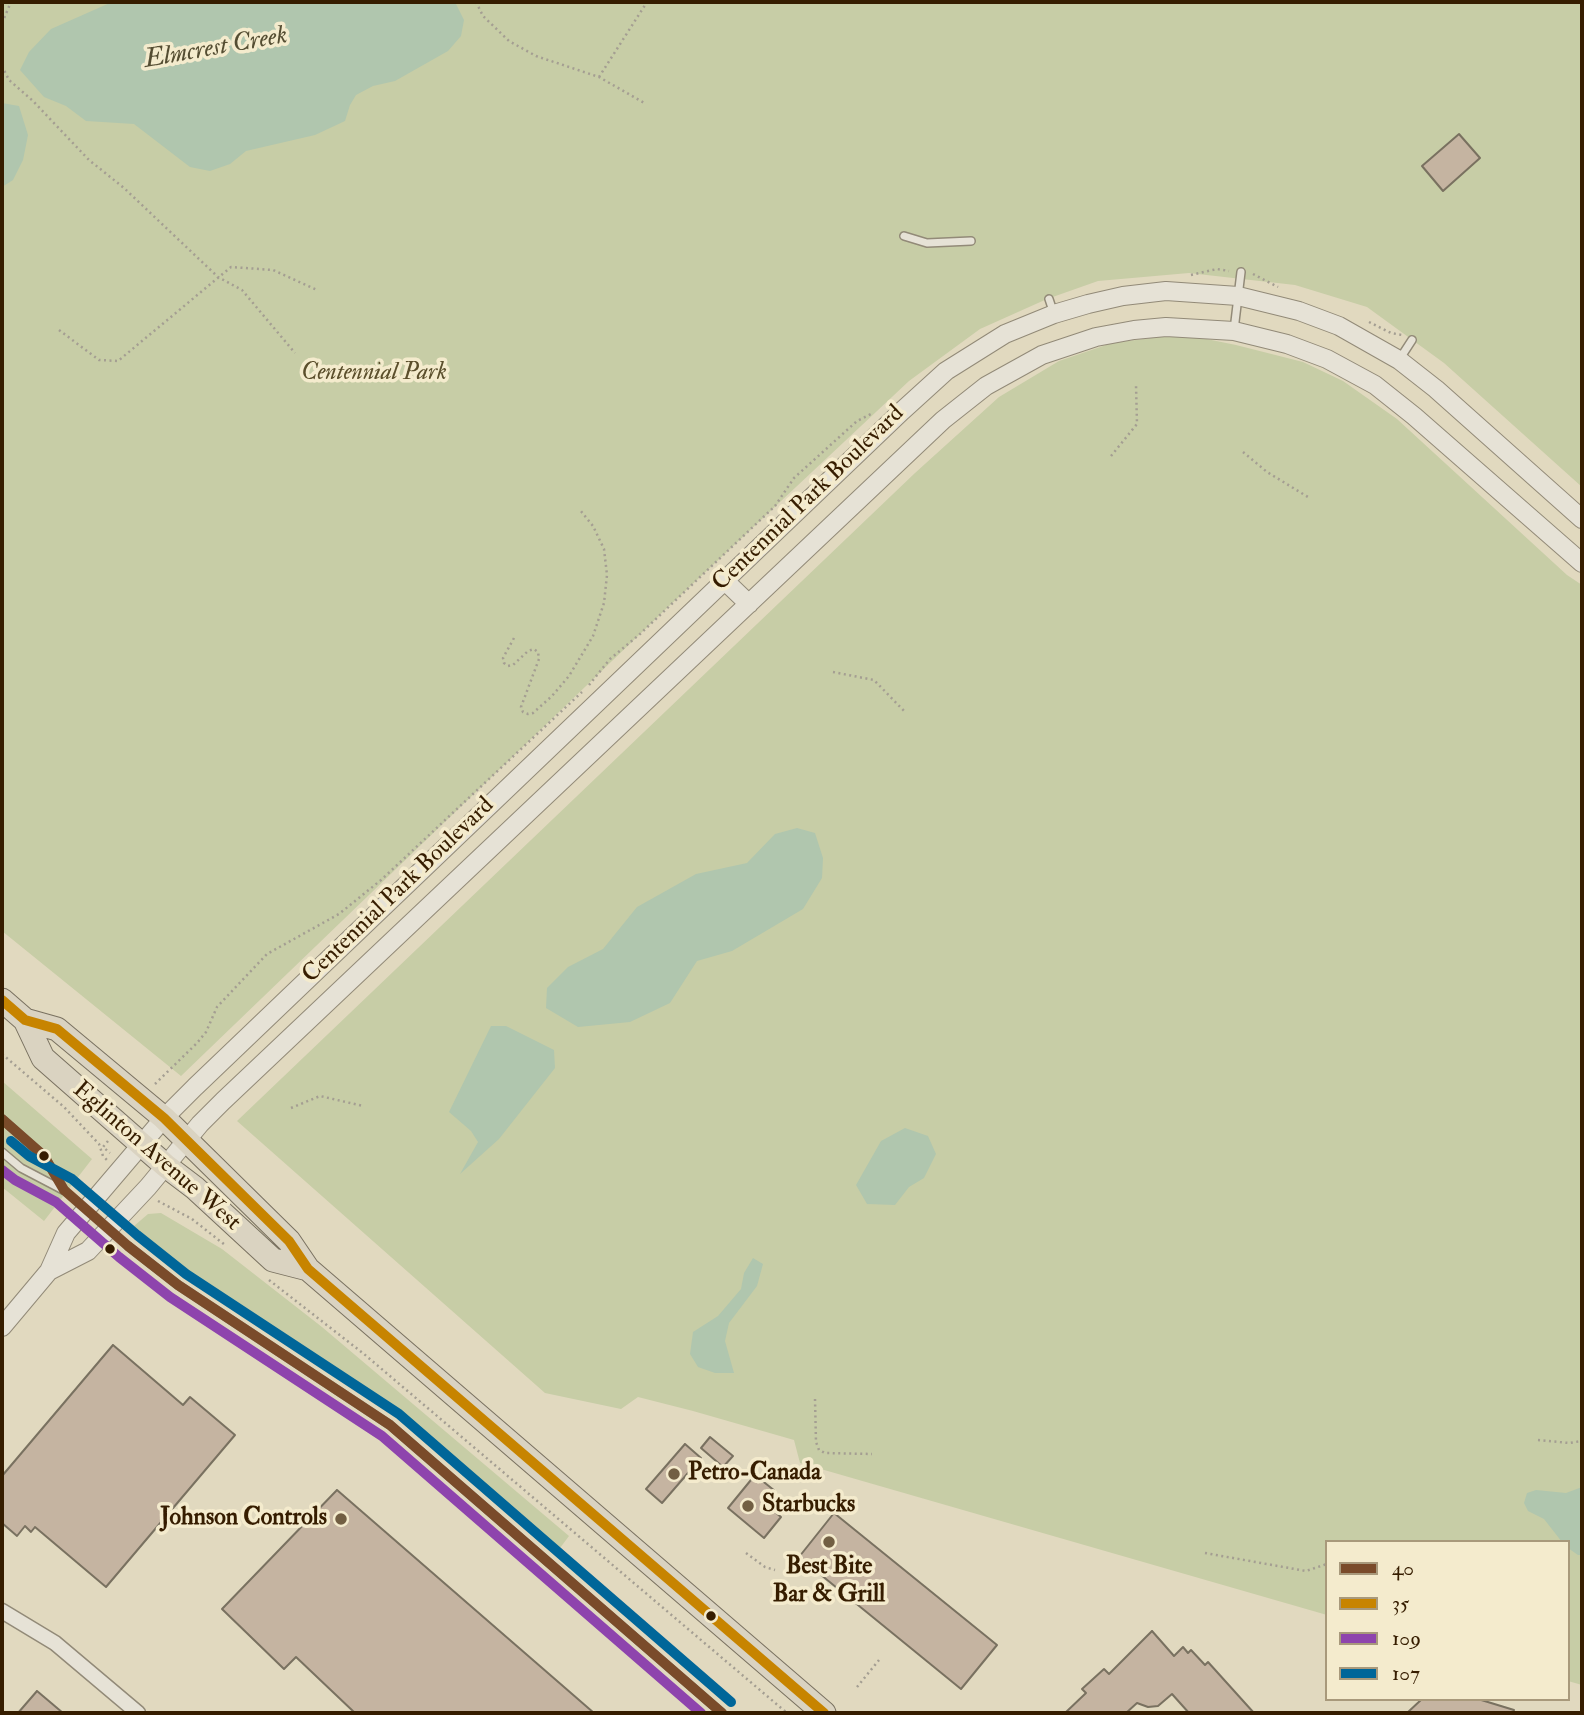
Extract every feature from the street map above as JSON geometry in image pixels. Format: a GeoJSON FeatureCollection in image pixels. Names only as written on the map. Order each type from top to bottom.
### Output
{"type":"FeatureCollection","features":[{"type":"Feature","properties":{"kind":"main road","name":"Eglinton Avenue West"},"geometry":{"type":"LineString","coordinates":[[2,1000],[25,1020],[43,1058],[152,1132],[176,1153],[195,1188],[273,1260],[308,1269]]}},
{"type":"Feature","properties":{"kind":"main road","name":"Eglinton Avenue West"},"geometry":{"type":"LineString","coordinates":[[25,1020],[57,1029],[152,1132],[289,1241],[308,1269],[824,1713]]}},
{"type":"Feature","properties":{"kind":"street","name":"Centennial Park Boulevard"},"geometry":{"type":"LineString","coordinates":[[49,1271],[66,1233],[152,1132],[724,580],[946,372],[976,350],[1051,306],[1166,291],[1238,296],[1299,311],[1339,326],[1399,360],[1582,519]]}},
{"type":"Feature","properties":{"kind":"street","name":"Centennial Park Boulevard"},"geometry":{"type":"LineString","coordinates":[[49,1271],[88,1251],[252,1073],[943,421],[986,386],[1042,355],[1070,345],[1134,330],[1199,327],[1234,331],[1287,344],[1327,359],[1375,385],[1414,416],[1582,563]]}},
{"type":"Feature","properties":{"kind":"street"},"geometry":{"type":"LineString","coordinates":[[724,580],[749,604]]}},
{"type":"Feature","properties":{"kind":"street"},"geometry":{"type":"LineString","coordinates":[[2,1327],[49,1271]]}},
{"type":"Feature","properties":{"kind":"street"},"geometry":{"type":"LineString","coordinates":[[2,1611],[55,1643],[138,1713]]}},
{"type":"Feature","properties":{"kind":"lane"},"geometry":{"type":"LineString","coordinates":[[904,236],[927,243],[971,241]]}},
{"type":"Feature","properties":{"kind":"lane"},"geometry":{"type":"LineString","coordinates":[[1234,331],[1241,272]]}},
{"type":"Feature","properties":{"kind":"lane"},"geometry":{"type":"LineString","coordinates":[[1399,360],[1412,340]]}},
{"type":"Feature","properties":{"kind":"lane"},"geometry":{"type":"LineString","coordinates":[[2,1119],[44,1156],[64,1190],[21,1168],[2,1152]]}},
{"type":"Feature","properties":{"kind":"lane"},"geometry":{"type":"LineString","coordinates":[[128,1245],[178,1285],[390,1425],[722,1713]]}},
{"type":"Feature","properties":{"kind":"path"},"geometry":{"type":"LineString","coordinates":[[2,23],[12,2]]}},
{"type":"Feature","properties":{"kind":"path"},"geometry":{"type":"LineString","coordinates":[[476,2],[483,16],[509,41],[536,56],[599,77],[646,104]]}},
{"type":"Feature","properties":{"kind":"path"},"geometry":{"type":"LineString","coordinates":[[599,77],[647,2]]}},
{"type":"Feature","properties":{"kind":"path"},"geometry":{"type":"LineString","coordinates":[[2,66],[9,80],[33,101],[89,160],[124,188],[218,277],[242,290],[295,352]]}},
{"type":"Feature","properties":{"kind":"path"},"geometry":{"type":"LineString","coordinates":[[60,330],[99,359],[118,361],[231,267],[273,270],[317,290]]}},
{"type":"Feature","properties":{"kind":"path"},"geometry":{"type":"LineString","coordinates":[[1111,456],[1137,424],[1136,385]]}},
{"type":"Feature","properties":{"kind":"path"},"geometry":{"type":"LineString","coordinates":[[1243,452],[1308,498]]}},
{"type":"Feature","properties":{"kind":"path"},"geometry":{"type":"LineString","coordinates":[[514,638],[503,658],[508,666],[513,665],[527,651],[534,649],[538,652],[539,659],[521,707],[528,714],[533,713],[569,676],[593,636],[604,603],[607,575],[604,549],[593,526],[580,510]]}},
{"type":"Feature","properties":{"kind":"path"},"geometry":{"type":"LineString","coordinates":[[153,1086],[197,1043],[217,1007],[267,954],[339,914],[381,880],[586,688],[610,659],[723,555]]}},
{"type":"Feature","properties":{"kind":"path"},"geometry":{"type":"LineString","coordinates":[[833,672],[874,680],[906,713]]}},
{"type":"Feature","properties":{"kind":"path"},"geometry":{"type":"LineString","coordinates":[[2,1054],[64,1107],[99,1144],[103,1156]]}},
{"type":"Feature","properties":{"kind":"path"},"geometry":{"type":"LineString","coordinates":[[291,1108],[320,1096],[363,1106]]}},
{"type":"Feature","properties":{"kind":"path"},"geometry":{"type":"LineString","coordinates":[[160,1201],[192,1219],[227,1246]]}},
{"type":"Feature","properties":{"kind":"path"},"geometry":{"type":"LineString","coordinates":[[265,1277],[364,1354],[787,1713]]}},
{"type":"Feature","properties":{"kind":"path"},"geometry":{"type":"LineString","coordinates":[[815,1399],[816,1441],[820,1450],[832,1454],[872,1454]]}},
{"type":"Feature","properties":{"kind":"path"},"geometry":{"type":"LineString","coordinates":[[1538,1440],[1569,1443],[1582,1441]]}},
{"type":"Feature","properties":{"kind":"path"},"geometry":{"type":"LineString","coordinates":[[746,1553],[765,1567],[775,1570]]}},
{"type":"Feature","properties":{"kind":"path"},"geometry":{"type":"LineString","coordinates":[[1205,1553],[1306,1571],[1325,1565]]}},
{"type":"Feature","properties":{"kind":"path"},"geometry":{"type":"LineString","coordinates":[[857,1687],[879,1660]]}},
{"type":"Feature","properties":{"kind":"green space","name":"Centennial Park"},"geometry":{"type":"Polygon","coordinates":[[[2,2],[1582,2],[1582,487],[1444,363],[1367,307],[1295,285],[1189,273],[1098,281],[1047,299],[980,329],[909,381],[667,608],[181,1076],[2,931],[2,2]]]}},
{"type":"Feature","properties":{"kind":"green space"},"geometry":{"type":"Polygon","coordinates":[[[1182,334],[1303,362],[1343,381],[1397,419],[1567,575],[1582,585],[1582,1685],[1570,1682],[1570,1540],[1325,1540],[1325,1614],[800,1463],[794,1440],[693,1411],[638,1397],[621,1409],[545,1393],[237,1121],[915,473],[999,397],[1059,361],[1112,343],[1182,334]]]}},
{"type":"Feature","properties":{"kind":"green space"},"geometry":{"type":"Polygon","coordinates":[[[2,1081],[92,1159],[44,1221],[2,1187],[2,1081]]]}},
{"type":"Feature","properties":{"kind":"green space"},"geometry":{"type":"Polygon","coordinates":[[[161,1213],[222,1249],[322,1327],[569,1536],[557,1552],[457,1464],[373,1397],[189,1273],[134,1226],[148,1214],[161,1213]]]}},
{"type":"Feature","properties":{"kind":"water","name":"Elmcrest Creek"},"geometry":{"type":"Polygon","coordinates":[[[112,2],[455,2],[464,20],[461,36],[448,51],[395,81],[373,86],[356,95],[345,121],[315,135],[246,151],[230,164],[210,171],[190,167],[134,124],[86,121],[66,106],[44,97],[20,70],[29,52],[51,29],[112,2]]]}},
{"type":"Feature","properties":{"kind":"water"},"geometry":{"type":"Polygon","coordinates":[[[2,103],[19,106],[28,135],[23,160],[13,180],[2,187],[2,103]]]}},
{"type":"Feature","properties":{"kind":"water"},"geometry":{"type":"Polygon","coordinates":[[[797,828],[815,833],[823,858],[822,878],[803,909],[732,951],[697,961],[670,1003],[630,1022],[578,1027],[546,1008],[547,988],[568,967],[603,949],[637,907],[696,874],[747,863],[775,834],[797,828]]]}},
{"type":"Feature","properties":{"kind":"water"},"geometry":{"type":"Polygon","coordinates":[[[491,1026],[506,1026],[554,1050],[555,1068],[499,1139],[460,1174],[478,1142],[471,1131],[449,1112],[491,1026]]]}},
{"type":"Feature","properties":{"kind":"water"},"geometry":{"type":"Polygon","coordinates":[[[905,1128],[928,1136],[936,1154],[924,1178],[909,1187],[895,1205],[867,1204],[856,1185],[881,1141],[905,1128]]]}},
{"type":"Feature","properties":{"kind":"water"},"geometry":{"type":"Polygon","coordinates":[[[753,1258],[763,1264],[757,1286],[729,1323],[725,1341],[734,1373],[715,1373],[698,1367],[690,1354],[693,1332],[718,1316],[741,1289],[744,1273],[753,1258]]]}},
{"type":"Feature","properties":{"kind":"water"},"geometry":{"type":"Polygon","coordinates":[[[1582,1487],[1582,1555],[1570,1549],[1570,1540],[1560,1540],[1544,1519],[1528,1511],[1524,1503],[1527,1493],[1536,1490],[1566,1493],[1582,1487]]]}},
{"type":"Feature","properties":{"kind":"building"},"geometry":{"type":"Polygon","coordinates":[[[1459,134],[1480,158],[1443,191],[1422,166],[1459,134]]]}},
{"type":"Feature","properties":{"kind":"building"},"geometry":{"type":"Polygon","coordinates":[[[113,1345],[183,1405],[190,1397],[235,1435],[106,1587],[35,1527],[31,1532],[25,1526],[17,1536],[2,1523],[2,1476],[113,1345]]]}},
{"type":"Feature","properties":{"kind":"building"},"geometry":{"type":"Polygon","coordinates":[[[710,1437],[733,1456],[723,1467],[701,1448],[710,1437]]]}},
{"type":"Feature","properties":{"kind":"building","name":"Petro-Canada"},"geometry":{"type":"Polygon","coordinates":[[[685,1444],[701,1458],[662,1503],[646,1489],[685,1444]]]}},
{"type":"Feature","properties":{"kind":"building","name":"Starbucks"},"geometry":{"type":"Polygon","coordinates":[[[755,1475],[775,1491],[765,1504],[781,1517],[764,1538],[728,1508],[755,1475]]]}},
{"type":"Feature","properties":{"kind":"building"},"geometry":{"type":"Polygon","coordinates":[[[337,1490],[594,1713],[355,1713],[296,1657],[284,1669],[222,1609],[337,1490]]]}},
{"type":"Feature","properties":{"kind":"building"},"geometry":{"type":"Polygon","coordinates":[[[834,1513],[997,1645],[961,1689],[799,1557],[834,1513]]]}},
{"type":"Feature","properties":{"kind":"building"},"geometry":{"type":"Polygon","coordinates":[[[1152,1631],[1174,1656],[1183,1647],[1188,1653],[1191,1650],[1205,1665],[1208,1662],[1254,1713],[1189,1713],[1172,1694],[1158,1706],[1148,1707],[1137,1703],[1126,1713],[1065,1713],[1086,1693],[1082,1689],[1104,1669],[1109,1674],[1152,1631]]]}},
{"type":"Feature","properties":{"kind":"building"},"geometry":{"type":"Polygon","coordinates":[[[37,1691],[63,1713],[18,1713],[37,1691]]]}},
{"type":"Feature","properties":{"kind":"building"},"geometry":{"type":"Polygon","coordinates":[[[1420,1701],[1485,1701],[1514,1710],[1513,1713],[1407,1713],[1420,1701]]]}},
{"type":"Feature","properties":{"kind":"transit line","name":"35"},"geometry":{"type":"LineString","coordinates":[[2,1000],[25,1020],[57,1029],[164,1118],[289,1241],[308,1269],[824,1713]]}},
{"type":"Feature","properties":{"kind":"transit line","name":"40"},"geometry":{"type":"LineString","coordinates":[[2,1119],[44,1156],[64,1190],[128,1246],[178,1285],[390,1425],[722,1713]]}},
{"type":"Feature","properties":{"kind":"transit line","name":"107"},"geometry":{"type":"LineString","coordinates":[[11,1141],[29,1156],[72,1179],[186,1274],[399,1414],[731,1702]]}},
{"type":"Feature","properties":{"kind":"transit line","name":"109"},"geometry":{"type":"LineString","coordinates":[[2,1170],[56,1202],[170,1297],[382,1436],[701,1713]]}},
{"type":"Feature","properties":{"kind":"place","name":"Petro-Canada"},"geometry":{"type":"Point","coordinates":[674,1474]}},
{"type":"Feature","properties":{"kind":"place","name":"Starbucks"},"geometry":{"type":"Point","coordinates":[748,1506]}},
{"type":"Feature","properties":{"kind":"place","name":"Johnson Controls"},"geometry":{"type":"Point","coordinates":[341,1519]}},
{"type":"Feature","properties":{"kind":"place","name":"Best Bite Bar & Grill"},"geometry":{"type":"Point","coordinates":[829,1542]}}]}
